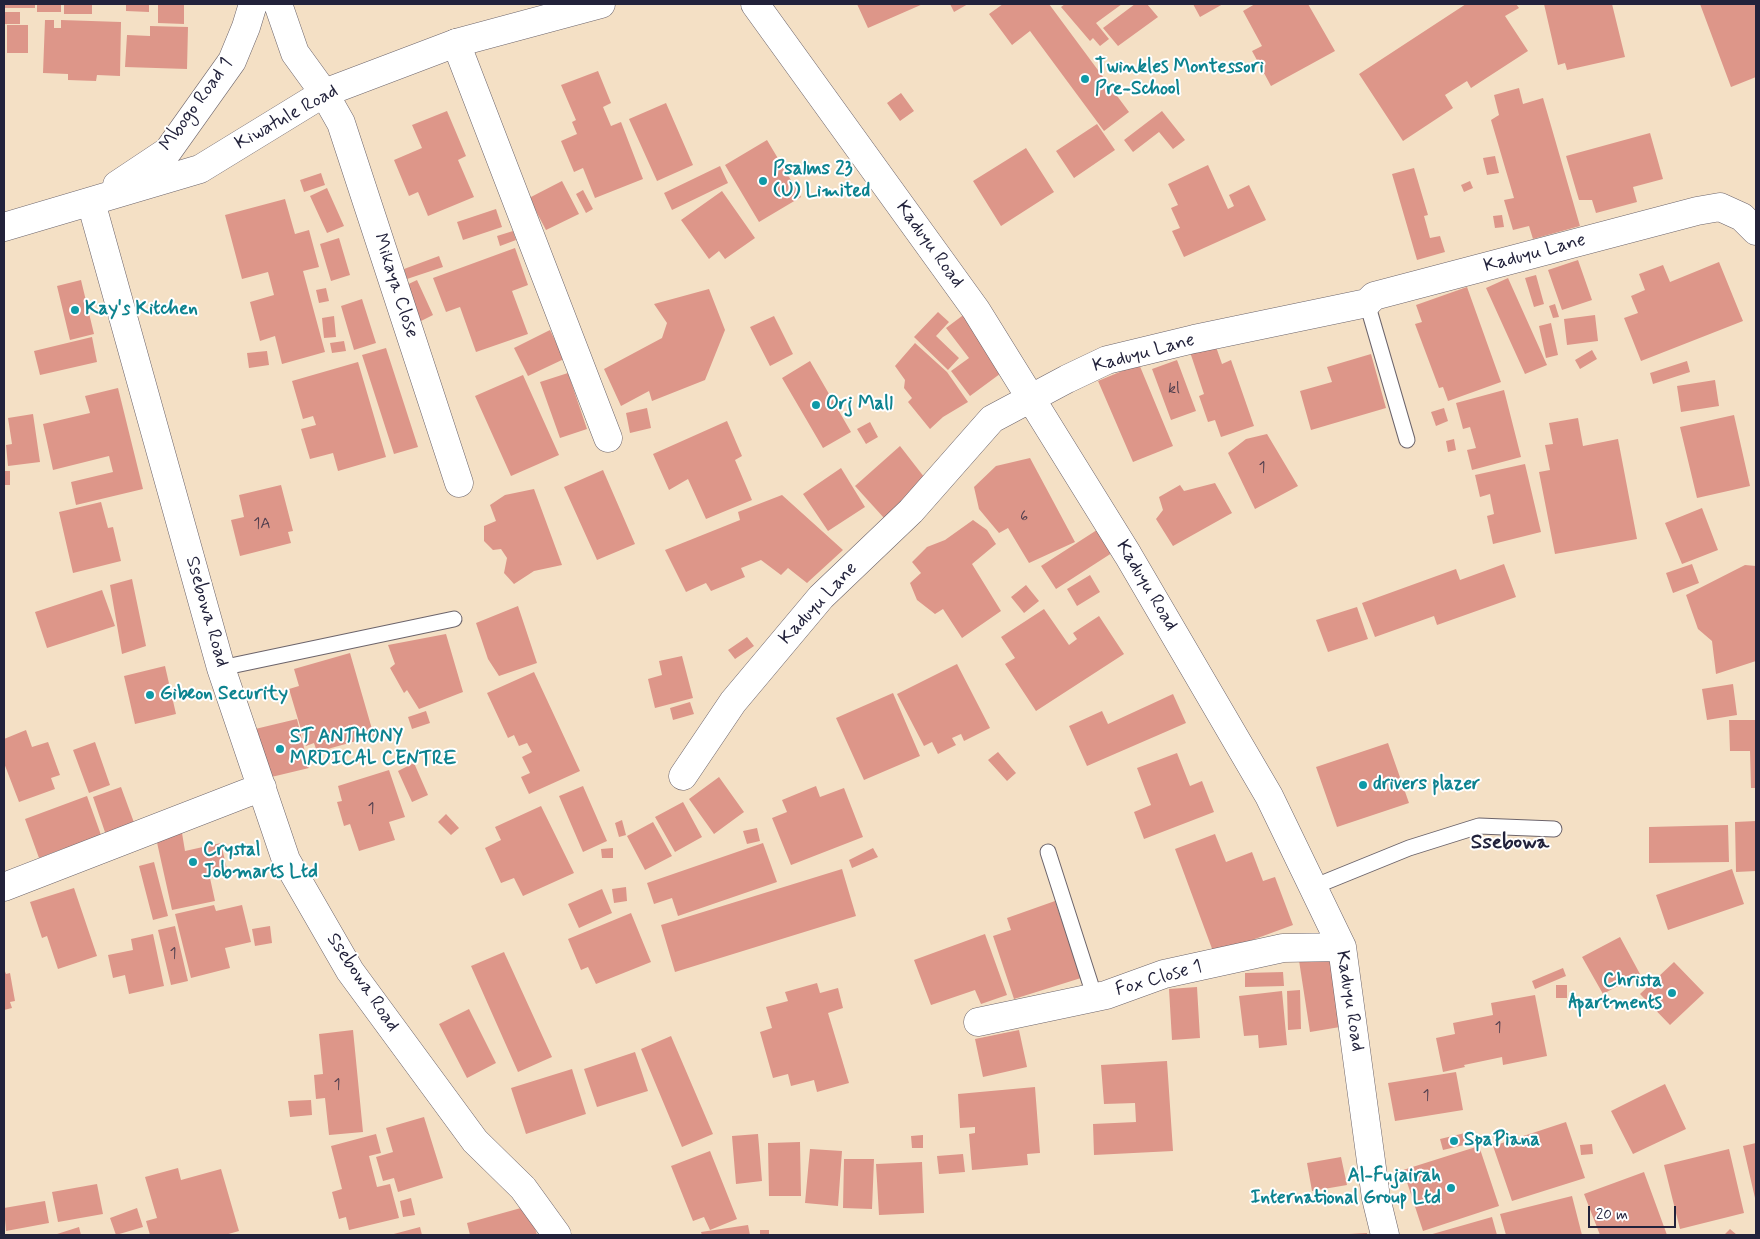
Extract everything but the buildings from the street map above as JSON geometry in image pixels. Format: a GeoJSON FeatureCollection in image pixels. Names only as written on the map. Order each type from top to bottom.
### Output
{"type":"FeatureCollection","features":[{"type":"Feature","properties":{"kind":"street","name":"Mbogo Road 1"},"geometry":{"type":"LineString","coordinates":[[91,202],[168,151],[232,61],[253,4]]}},
{"type":"Feature","properties":{"kind":"street"},"geometry":{"type":"LineString","coordinates":[[278,4],[294,53],[324,93]]}},
{"type":"Feature","properties":{"kind":"street","name":"Kiwatule Road"},"geometry":{"type":"LineString","coordinates":[[4,227],[200,169],[324,93],[456,43],[601,4]]}},
{"type":"Feature","properties":{"kind":"street","name":"Kaduyu Road"},"geometry":{"type":"LineString","coordinates":[[755,4],[976,310],[1128,554],[1269,796],[1342,947],[1376,1198],[1385,1235]]}},
{"type":"Feature","properties":{"kind":"street"},"geometry":{"type":"LineString","coordinates":[[456,43],[608,438]]}},
{"type":"Feature","properties":{"kind":"street","name":"Mikaya Close"},"geometry":{"type":"LineString","coordinates":[[324,93],[341,123],[459,483]]}},
{"type":"Feature","properties":{"kind":"street","name":"Ssebowa Road"},"geometry":{"type":"LineString","coordinates":[[91,202],[221,668],[286,860],[350,971],[475,1141],[523,1188],[558,1235]]}},
{"type":"Feature","properties":{"kind":"street","name":"Kaduyu Lane"},"geometry":{"type":"LineString","coordinates":[[683,776],[733,702],[821,597],[911,511],[992,419],[1067,379],[1107,360],[1194,339],[1367,303],[1374,296],[1697,211],[1720,207],[1742,217],[1756,231]]}},
{"type":"Feature","properties":{"kind":"street"},"geometry":{"type":"LineString","coordinates":[[4,887],[262,787]]}},
{"type":"Feature","properties":{"kind":"street","name":"Fox Close 1"},"geometry":{"type":"LineString","coordinates":[[978,1022],[1095,998],[1164,974],[1283,948],[1342,947]]}},
{"type":"Feature","properties":{"kind":"lane"},"geometry":{"type":"LineString","coordinates":[[1367,303],[1407,440]]}},
{"type":"Feature","properties":{"kind":"lane"},"geometry":{"type":"LineString","coordinates":[[221,668],[454,619]]}},
{"type":"Feature","properties":{"kind":"lane"},"geometry":{"type":"LineString","coordinates":[[1312,887],[1409,848],[1479,826],[1554,830]]}},
{"type":"Feature","properties":{"kind":"lane"},"geometry":{"type":"LineString","coordinates":[[1048,852],[1095,998]]}},
{"type":"Feature","properties":{"kind":"place","name":"Twinkles Montessori Pre-School"},"geometry":{"type":"Point","coordinates":[1085,79]}},
{"type":"Feature","properties":{"kind":"place","name":"Psalms 23 (U) Limited"},"geometry":{"type":"Point","coordinates":[763,181]}},
{"type":"Feature","properties":{"kind":"place","name":"Kay's Kitchen"},"geometry":{"type":"Point","coordinates":[75,310]}},
{"type":"Feature","properties":{"kind":"place","name":"Orj Mall"},"geometry":{"type":"Point","coordinates":[816,405]}},
{"type":"Feature","properties":{"kind":"place","name":"Gibeon Security"},"geometry":{"type":"Point","coordinates":[150,695]}},
{"type":"Feature","properties":{"kind":"place","name":"ST ANTHONY MRDICAL CENTRE"},"geometry":{"type":"Point","coordinates":[280,749]}},
{"type":"Feature","properties":{"kind":"place","name":"drivers plazer"},"geometry":{"type":"Point","coordinates":[1363,785]}},
{"type":"Feature","properties":{"kind":"place","name":"Crystal Jobmarts Ltd"},"geometry":{"type":"Point","coordinates":[193,862]}},
{"type":"Feature","properties":{"kind":"place","name":"Christa Apartments"},"geometry":{"type":"Point","coordinates":[1672,993]}},
{"type":"Feature","properties":{"kind":"place","name":"SpaPiana"},"geometry":{"type":"Point","coordinates":[1454,1141]}},
{"type":"Feature","properties":{"kind":"place","name":"Al-Fujairah International Group Ltd"},"geometry":{"type":"Point","coordinates":[1451,1188]}},
{"type":"Feature","properties":{"kind":"district","name":"Ssebowa"},"geometry":{"type":"Point","coordinates":[1510,844]}}]}
